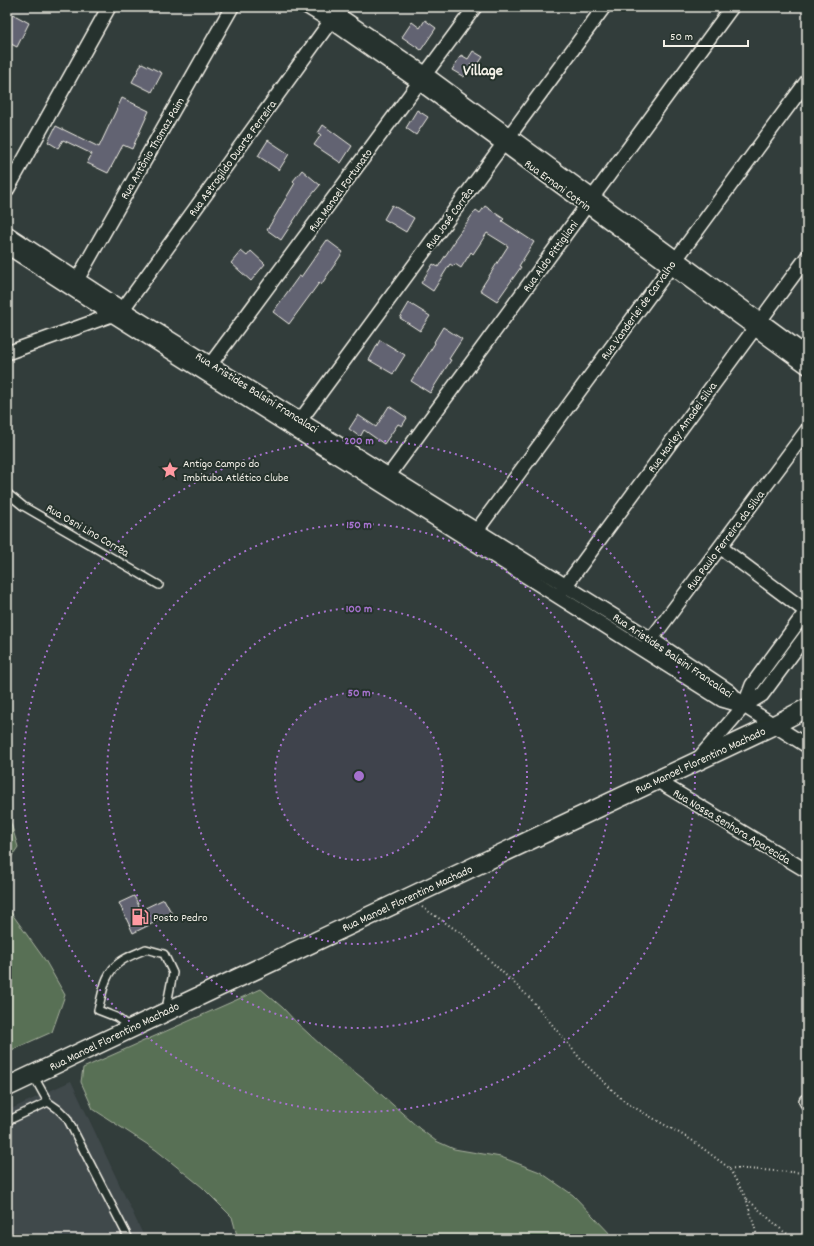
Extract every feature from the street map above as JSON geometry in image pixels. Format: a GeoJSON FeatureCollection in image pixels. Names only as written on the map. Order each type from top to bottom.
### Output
{"type":"FeatureCollection","features":[{"type":"Feature","properties":{"kind":"main road","name":"Rua Manoel Florentino Machado"},"geometry":{"type":"LineString","coordinates":[[7,1087],[774,725],[807,708]]}},
{"type":"Feature","properties":{"kind":"street"},"geometry":{"type":"LineString","coordinates":[[7,190],[109,7]]}},
{"type":"Feature","properties":{"kind":"street","name":"Rua Antônio Thomaz Paim"},"geometry":{"type":"LineString","coordinates":[[74,284],[232,7]]}},
{"type":"Feature","properties":{"kind":"street","name":"Rua Ernani Cotrin"},"geometry":{"type":"LineString","coordinates":[[307,7],[334,12],[673,263],[758,324],[807,354]]}},
{"type":"Feature","properties":{"kind":"street","name":"Rua Manoel Fortunato"},"geometry":{"type":"LineString","coordinates":[[208,368],[475,7]]}},
{"type":"Feature","properties":{"kind":"street","name":"Rua José Corrêa"},"geometry":{"type":"LineString","coordinates":[[297,424],[604,7]]}},
{"type":"Feature","properties":{"kind":"street","name":"Rua Aldo Pittigliani"},"geometry":{"type":"LineString","coordinates":[[386,480],[732,7]]}},
{"type":"Feature","properties":{"kind":"street","name":"Rua Astrogildo Duarte Ferreira"},"geometry":{"type":"LineString","coordinates":[[118,312],[334,12]]}},
{"type":"Feature","properties":{"kind":"street","name":"Rua Vanderlei de Carvalho"},"geometry":{"type":"LineString","coordinates":[[473,535],[807,81]]}},
{"type":"Feature","properties":{"kind":"street","name":"Rua Aristides Balsini Francalaci"},"geometry":{"type":"LineString","coordinates":[[7,233],[74,284]]}},
{"type":"Feature","properties":{"kind":"street","name":"Rua Aristides Balsini Francalaci"},"geometry":{"type":"LineString","coordinates":[[7,247],[74,284],[473,535],[558,596],[647,644]]}},
{"type":"Feature","properties":{"kind":"street","name":"Rua Harley Amadei Silva"},"geometry":{"type":"LineString","coordinates":[[558,596],[807,257]]}},
{"type":"Feature","properties":{"kind":"street"},"geometry":{"type":"LineString","coordinates":[[7,353],[118,312]]}},
{"type":"Feature","properties":{"kind":"street","name":"Rua Ernani Cotrin"},"geometry":{"type":"LineString","coordinates":[[758,324],[807,367]]}},
{"type":"Feature","properties":{"kind":"street","name":"Rua Paulo Ferreira da Silva"},"geometry":{"type":"LineString","coordinates":[[647,644],[807,430]]}},
{"type":"Feature","properties":{"kind":"street","name":"Rua Aristides Balsini Francalaci"},"geometry":{"type":"LineString","coordinates":[[473,535],[566,585],[722,700],[744,706],[807,746]]}},
{"type":"Feature","properties":{"kind":"street"},"geometry":{"type":"LineString","coordinates":[[720,547],[807,611],[752,686],[744,706]]}},
{"type":"Feature","properties":{"kind":"street"},"geometry":{"type":"LineString","coordinates":[[696,761],[744,706],[762,695],[807,634]]}},
{"type":"Feature","properties":{"kind":"street","name":"Rua Nossa Senhora Aparecida"},"geometry":{"type":"LineString","coordinates":[[656,780],[807,871]]}},
{"type":"Feature","properties":{"kind":"lane","name":"Rua Osni Lino Corrêa"},"geometry":{"type":"LineString","coordinates":[[7,493],[23,506],[158,585]]}},
{"type":"Feature","properties":{"kind":"lane"},"geometry":{"type":"LineString","coordinates":[[131,1028],[116,1017],[98,1010],[105,982],[110,971],[120,962],[146,949],[164,954],[173,973],[166,1011]]}},
{"type":"Feature","properties":{"kind":"lane"},"geometry":{"type":"LineString","coordinates":[[33,1075],[48,1102],[67,1118],[129,1239]]}},
{"type":"Feature","properties":{"kind":"lane"},"geometry":{"type":"LineString","coordinates":[[7,1121],[48,1102]]}},
{"type":"Feature","properties":{"kind":"path"},"geometry":{"type":"LineString","coordinates":[[408,898],[462,934],[525,994],[583,1062],[625,1102],[693,1141],[729,1168],[746,1198],[758,1239]]}},
{"type":"Feature","properties":{"kind":"path"},"geometry":{"type":"LineString","coordinates":[[729,1168],[807,1173]]}},
{"type":"Feature","properties":{"kind":"path"},"geometry":{"type":"LineString","coordinates":[[746,1198],[783,1231],[795,1239]]}},
{"type":"Feature","properties":{"kind":"shaded area"},"geometry":{"type":"Polygon","coordinates":[[[71,1081],[145,1239],[7,1239],[7,1111],[71,1081]]]}},
{"type":"Feature","properties":{"kind":"green space"},"geometry":{"type":"Polygon","coordinates":[[[7,810],[18,847],[7,863],[7,810]]]}},
{"type":"Feature","properties":{"kind":"green space"},"geometry":{"type":"Polygon","coordinates":[[[7,907],[45,960],[65,995],[52,1032],[7,1052],[7,907]]]}},
{"type":"Feature","properties":{"kind":"green space"},"geometry":{"type":"Polygon","coordinates":[[[261,989],[323,1047],[366,1081],[420,1129],[436,1141],[454,1149],[501,1157],[540,1172],[573,1195],[615,1239],[238,1239],[232,1217],[202,1187],[156,1150],[93,1109],[81,1082],[83,1068],[261,989]]]}},
{"type":"Feature","properties":{"kind":"building"},"geometry":{"type":"Polygon","coordinates":[[[7,11],[29,23],[17,47],[7,42],[7,11]]]}},
{"type":"Feature","properties":{"kind":"building"},"geometry":{"type":"Polygon","coordinates":[[[425,20],[436,28],[421,50],[402,37],[412,22],[420,28],[425,20]]]}},
{"type":"Feature","properties":{"kind":"building"},"geometry":{"type":"Polygon","coordinates":[[[473,51],[483,57],[476,67],[471,64],[464,77],[452,70],[461,55],[468,59],[473,51]]]}},
{"type":"Feature","properties":{"kind":"building"},"geometry":{"type":"Polygon","coordinates":[[[142,63],[162,73],[152,92],[132,82],[142,63]]]}},
{"type":"Feature","properties":{"kind":"building"},"geometry":{"type":"Polygon","coordinates":[[[122,98],[149,111],[132,149],[123,145],[108,173],[87,163],[92,154],[63,140],[58,148],[48,142],[56,126],[99,147],[122,98]]]}},
{"type":"Feature","properties":{"kind":"building"},"geometry":{"type":"Polygon","coordinates":[[[417,110],[428,117],[416,135],[406,128],[417,110]]]}},
{"type":"Feature","properties":{"kind":"building"},"geometry":{"type":"Polygon","coordinates":[[[323,125],[352,146],[341,163],[314,145],[321,135],[318,133],[323,125]]]}},
{"type":"Feature","properties":{"kind":"building"},"geometry":{"type":"Polygon","coordinates":[[[268,140],[289,154],[279,170],[258,156],[268,140]]]}},
{"type":"Feature","properties":{"kind":"building"},"geometry":{"type":"Polygon","coordinates":[[[302,170],[320,185],[306,202],[281,240],[267,230],[295,183],[293,181],[302,170]]]}},
{"type":"Feature","properties":{"kind":"building"},"geometry":{"type":"Polygon","coordinates":[[[392,205],[414,218],[406,232],[384,219],[392,205]]]}},
{"type":"Feature","properties":{"kind":"building"},"geometry":{"type":"Polygon","coordinates":[[[485,206],[504,219],[502,221],[534,242],[519,266],[521,267],[497,301],[480,290],[508,246],[487,233],[473,254],[471,252],[461,268],[455,264],[453,266],[450,264],[433,291],[421,283],[433,264],[438,267],[455,241],[454,240],[476,210],[480,213],[485,206]]]}},
{"type":"Feature","properties":{"kind":"building"},"geometry":{"type":"Polygon","coordinates":[[[327,240],[343,252],[321,285],[319,283],[289,324],[273,312],[299,276],[301,277],[327,240]]]}},
{"type":"Feature","properties":{"kind":"building"},"geometry":{"type":"Polygon","coordinates":[[[241,251],[247,256],[251,251],[265,264],[251,281],[231,263],[241,251]]]}},
{"type":"Feature","properties":{"kind":"building"},"geometry":{"type":"Polygon","coordinates":[[[409,303],[430,316],[420,331],[400,318],[409,303]]]}},
{"type":"Feature","properties":{"kind":"building"},"geometry":{"type":"Polygon","coordinates":[[[443,327],[462,339],[449,359],[451,360],[430,393],[411,381],[435,343],[434,342],[443,327]]]}},
{"type":"Feature","properties":{"kind":"building"},"geometry":{"type":"Polygon","coordinates":[[[380,340],[405,355],[393,374],[369,360],[380,340]]]}},
{"type":"Feature","properties":{"kind":"building"},"geometry":{"type":"Polygon","coordinates":[[[389,406],[407,418],[402,426],[398,424],[384,444],[364,430],[360,437],[349,429],[358,415],[376,427],[389,406]]]}},
{"type":"Feature","properties":{"kind":"building"},"geometry":{"type":"Polygon","coordinates":[[[134,896],[141,910],[164,899],[172,914],[133,933],[119,903],[134,896]]]}},
{"type":"Feature","properties":{"kind":"place","name":"Antigo Campo do Imbituba Atlético Clube"},"geometry":{"type":"Point","coordinates":[170,470]}},
{"type":"Feature","properties":{"kind":"place","name":"Posto Pedro"},"geometry":{"type":"Point","coordinates":[140,917]}},
{"type":"Feature","properties":{"kind":"district","name":"Village"},"geometry":{"type":"Point","coordinates":[483,69]}}]}
